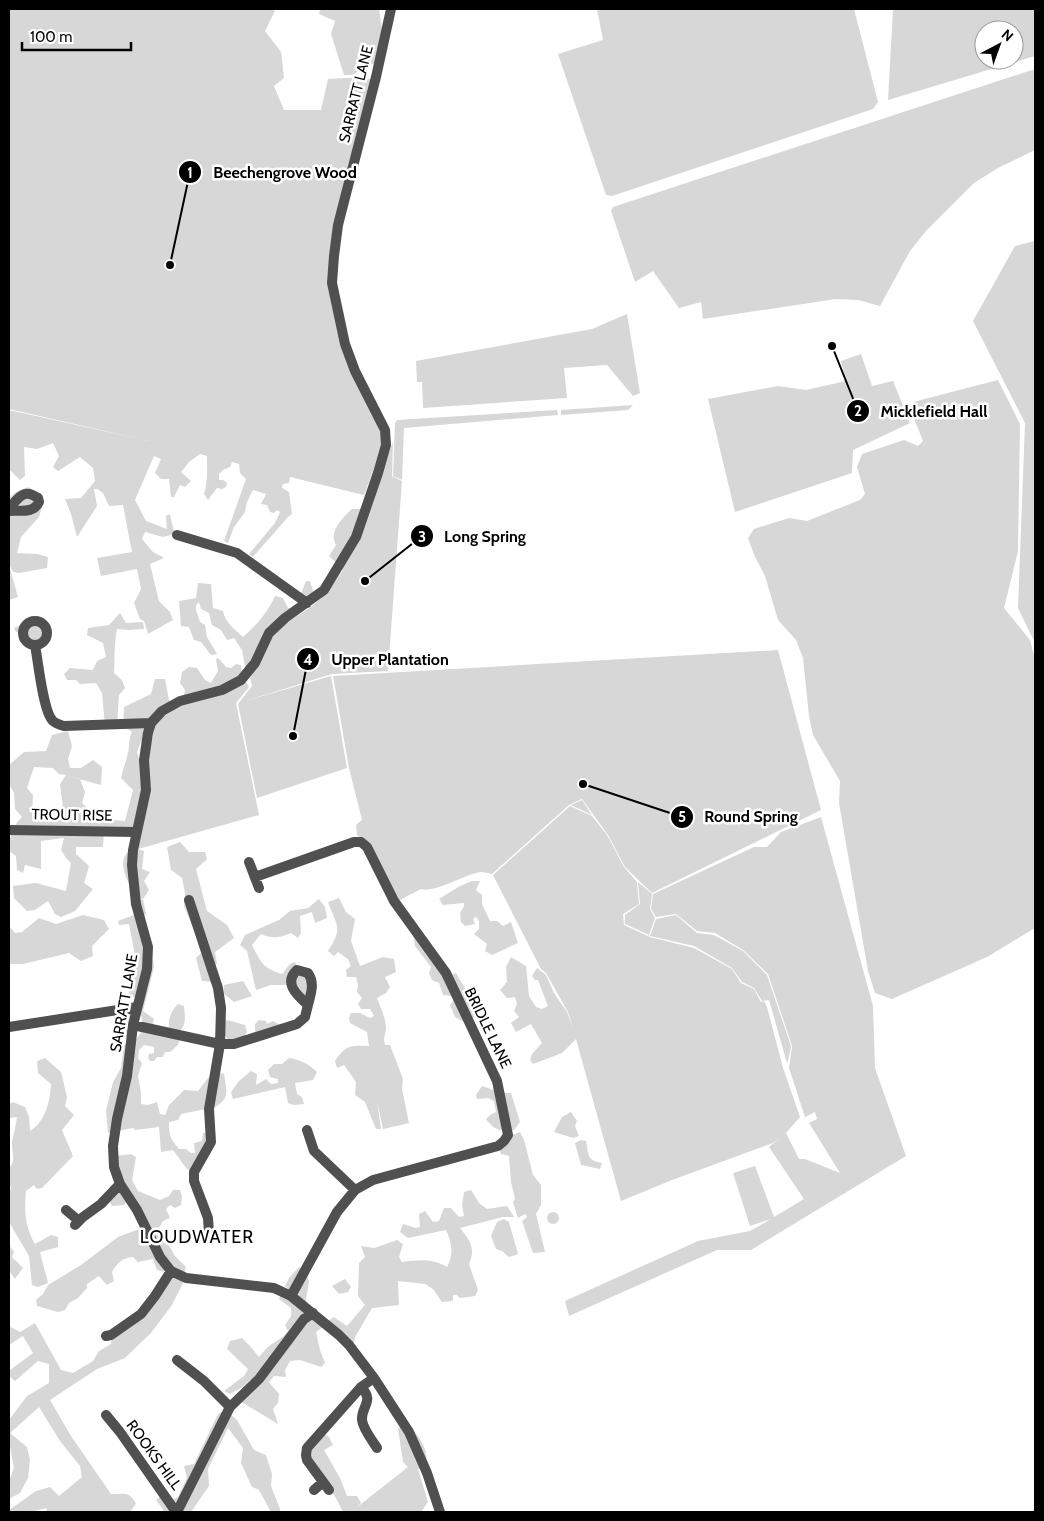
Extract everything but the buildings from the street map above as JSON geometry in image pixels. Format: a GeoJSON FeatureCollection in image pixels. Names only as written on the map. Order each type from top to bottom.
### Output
{"type":"FeatureCollection","features":[{"type":"Feature","properties":{"kind":"street","name":"SARRATT LANE"},"geometry":{"type":"LineString","coordinates":[[171,1272],[160,1257],[138,1210],[120,1184],[114,1167],[113,1146],[116,1119],[127,1076],[133,1025],[147,969],[148,947],[136,904],[132,865],[136,832],[146,790],[144,760],[148,733],[151,723],[162,711],[180,701],[222,690],[241,680],[255,663],[269,633],[324,590],[356,537],[378,474],[386,445],[385,430],[358,378],[345,344],[332,282],[338,225],[374,86],[391,9]]}},
{"type":"Feature","properties":{"kind":"street"},"geometry":{"type":"LineString","coordinates":[[176,534],[237,553],[307,604]]}},
{"type":"Feature","properties":{"kind":"street"},"geometry":{"type":"LineString","coordinates":[[35,644],[44,697],[48,714],[53,722],[64,726],[151,723]]}},
{"type":"Feature","properties":{"kind":"street","name":"TROUT RISE"},"geometry":{"type":"LineString","coordinates":[[9,830],[136,832]]}},
{"type":"Feature","properties":{"kind":"street","name":"BRIDLE LANE"},"geometry":{"type":"LineString","coordinates":[[255,877],[354,842],[361,842],[367,847],[394,901],[446,973],[497,1081],[508,1135],[498,1146],[373,1180],[355,1190],[337,1212],[291,1296]]}},
{"type":"Feature","properties":{"kind":"street"},"geometry":{"type":"LineString","coordinates":[[249,862],[260,888]]}},
{"type":"Feature","properties":{"kind":"street"},"geometry":{"type":"LineString","coordinates":[[189,900],[218,988],[222,1008],[220,1044],[209,1109],[211,1142],[194,1172],[194,1181],[204,1206],[206,1228]]}},
{"type":"Feature","properties":{"kind":"street"},"geometry":{"type":"LineString","coordinates":[[133,1025],[220,1044],[234,1044],[297,1024],[305,1016],[308,1004]]}},
{"type":"Feature","properties":{"kind":"street"},"geometry":{"type":"LineString","coordinates":[[9,1027],[137,1007]]}},
{"type":"Feature","properties":{"kind":"street"},"geometry":{"type":"LineString","coordinates":[[307,1130],[314,1151],[355,1190]]}},
{"type":"Feature","properties":{"kind":"street"},"geometry":{"type":"LineString","coordinates":[[66,1210],[77,1223],[101,1204],[120,1184]]}},
{"type":"Feature","properties":{"kind":"street"},"geometry":{"type":"LineString","coordinates":[[106,1336],[111,1335],[130,1316],[141,1314],[171,1272],[186,1278],[274,1288],[291,1296],[344,1340],[374,1378],[410,1432],[427,1472],[440,1512]]}},
{"type":"Feature","properties":{"kind":"street"},"geometry":{"type":"LineString","coordinates":[[177,1512],[230,1407],[259,1379],[304,1319],[313,1313]]}},
{"type":"Feature","properties":{"kind":"street"},"geometry":{"type":"LineString","coordinates":[[175,1360],[204,1380],[230,1407]]}},
{"type":"Feature","properties":{"kind":"street"},"geometry":{"type":"LineString","coordinates":[[314,1490],[326,1486],[307,1460],[307,1448],[361,1387],[374,1378]]}},
{"type":"Feature","properties":{"kind":"street"},"geometry":{"type":"LineString","coordinates":[[361,1387],[367,1395],[368,1401],[362,1418],[363,1424],[377,1448]]}},
{"type":"Feature","properties":{"kind":"street","name":"ROOKS HILL"},"geometry":{"type":"LineString","coordinates":[[106,1415],[177,1512]]}},
{"type":"Feature","properties":{"kind":"shaded area"},"geometry":{"type":"Polygon","coordinates":[[[9,9],[270,9],[275,11],[265,31],[281,52],[284,78],[274,86],[284,110],[321,110],[328,79],[364,77],[372,80],[372,103],[367,125],[362,126],[361,141],[333,247],[331,284],[358,375],[382,430],[383,444],[379,455],[387,458],[393,442],[392,476],[402,481],[388,671],[332,674],[242,702],[331,676],[347,768],[257,798],[238,704],[252,686],[250,678],[259,664],[262,654],[257,665],[245,667],[242,650],[234,638],[227,640],[221,630],[212,625],[209,613],[201,609],[199,602],[196,605],[196,610],[200,622],[205,625],[207,637],[217,654],[211,655],[201,642],[194,640],[189,627],[181,626],[179,601],[196,598],[198,583],[211,584],[213,608],[223,611],[228,622],[243,637],[269,608],[275,596],[283,598],[288,608],[297,608],[302,604],[300,596],[306,581],[310,581],[313,591],[313,603],[285,622],[273,636],[283,625],[311,607],[327,593],[343,570],[329,556],[336,545],[334,540],[335,530],[352,509],[370,509],[372,502],[366,495],[376,463],[364,495],[290,477],[289,483],[283,484],[282,488],[289,492],[292,514],[253,557],[249,554],[275,523],[280,512],[277,510],[274,513],[270,512],[267,505],[261,504],[266,494],[253,490],[247,502],[245,512],[234,527],[228,543],[224,541],[246,479],[240,473],[239,464],[232,462],[230,467],[219,474],[219,480],[227,483],[226,487],[222,489],[217,488],[208,500],[204,494],[207,480],[207,456],[200,454],[189,462],[181,472],[191,481],[185,487],[180,485],[174,497],[171,497],[169,479],[161,479],[155,473],[161,459],[154,456],[135,500],[146,521],[167,529],[166,516],[170,514],[174,534],[163,537],[145,532],[142,539],[153,552],[164,558],[150,564],[159,601],[170,612],[173,620],[148,634],[144,621],[140,619],[134,603],[141,589],[137,569],[101,576],[97,558],[132,552],[123,505],[109,506],[103,493],[94,489],[97,506],[77,537],[65,499],[81,498],[95,481],[93,468],[80,457],[58,471],[53,467],[59,456],[53,443],[37,449],[24,447],[25,476],[20,480],[9,469],[9,410],[149,441],[9,409],[9,9]]]}},
{"type":"Feature","properties":{"kind":"shaded area"},"geometry":{"type":"Polygon","coordinates":[[[320,9],[379,9],[382,30],[381,62],[365,66],[353,75],[344,75],[331,34],[335,21],[319,14],[320,9]]]}},
{"type":"Feature","properties":{"kind":"shaded area"},"geometry":{"type":"Polygon","coordinates":[[[597,9],[854,9],[878,102],[873,109],[612,196],[606,195],[558,54],[603,40],[597,9]]]}},
{"type":"Feature","properties":{"kind":"shaded area"},"geometry":{"type":"Polygon","coordinates":[[[893,9],[1035,9],[1035,56],[1024,59],[1024,20],[974,20],[974,70],[988,70],[888,100],[893,9]]]}},
{"type":"Feature","properties":{"kind":"shaded area"},"geometry":{"type":"Polygon","coordinates":[[[1035,69],[1035,150],[998,168],[974,183],[926,231],[910,251],[880,306],[858,300],[836,299],[703,319],[701,302],[679,308],[653,271],[635,282],[611,211],[613,207],[1035,69]]]}},
{"type":"Feature","properties":{"kind":"shaded area"},"geometry":{"type":"Polygon","coordinates":[[[1035,241],[1035,643],[1018,608],[1025,423],[973,321],[1015,246],[1035,241]]]}},
{"type":"Feature","properties":{"kind":"shaded area"},"geometry":{"type":"Polygon","coordinates":[[[627,314],[640,393],[633,396],[607,365],[564,368],[567,398],[423,408],[422,382],[417,382],[416,361],[592,329],[627,314]]]}},
{"type":"Feature","properties":{"kind":"shaded area"},"geometry":{"type":"Polygon","coordinates":[[[861,354],[872,386],[893,381],[910,423],[853,450],[852,473],[735,512],[708,399],[778,386],[806,390],[846,381],[841,361],[861,354]]]}},
{"type":"Feature","properties":{"kind":"shaded area"},"geometry":{"type":"Polygon","coordinates":[[[998,380],[1020,424],[1018,551],[1004,608],[1030,640],[1035,659],[1035,928],[987,957],[892,999],[875,993],[868,971],[839,803],[840,781],[813,735],[809,716],[803,658],[796,640],[778,620],[765,576],[748,538],[754,529],[789,518],[807,521],[860,500],[865,494],[857,467],[862,454],[904,440],[918,446],[923,441],[910,409],[913,402],[998,380]]]}},
{"type":"Feature","properties":{"kind":"shaded area"},"geometry":{"type":"Polygon","coordinates":[[[633,405],[628,410],[561,415],[561,410],[633,405]]]}},
{"type":"Feature","properties":{"kind":"shaded area"},"geometry":{"type":"Polygon","coordinates":[[[557,410],[558,415],[404,428],[402,480],[393,476],[395,423],[397,420],[557,410]]]}},
{"type":"Feature","properties":{"kind":"shaded area"},"geometry":{"type":"Polygon","coordinates":[[[28,487],[42,495],[42,507],[39,517],[21,537],[17,553],[37,554],[48,557],[47,568],[19,573],[13,572],[9,564],[9,498],[16,492],[28,487]]]}},
{"type":"Feature","properties":{"kind":"shaded area"},"geometry":{"type":"Polygon","coordinates":[[[9,565],[18,597],[9,600],[9,565]]]}},
{"type":"Feature","properties":{"kind":"shaded area"},"geometry":{"type":"Polygon","coordinates":[[[120,613],[126,623],[143,622],[144,629],[117,629],[114,673],[122,680],[125,688],[119,695],[117,726],[105,726],[102,693],[96,683],[80,684],[76,680],[67,680],[64,674],[70,668],[93,670],[97,661],[106,657],[103,643],[87,635],[88,628],[109,625],[120,613]]]}},
{"type":"Feature","properties":{"kind":"shaded area"},"geometry":{"type":"Polygon","coordinates":[[[31,616],[39,618],[44,634],[42,639],[32,642],[27,639],[25,633],[16,632],[14,628],[28,621],[31,616]]]}},
{"type":"Feature","properties":{"kind":"shaded area"},"geometry":{"type":"Polygon","coordinates":[[[778,650],[821,810],[652,893],[625,867],[608,835],[582,799],[569,805],[492,874],[481,872],[433,889],[421,889],[398,901],[362,839],[357,835],[356,825],[362,820],[349,768],[333,676],[778,650]]]}},
{"type":"Feature","properties":{"kind":"shaded area"},"geometry":{"type":"Polygon","coordinates":[[[218,658],[226,667],[231,668],[236,664],[241,665],[242,674],[249,687],[236,703],[259,815],[138,849],[144,851],[142,869],[150,872],[144,881],[149,890],[143,899],[138,898],[127,879],[123,863],[131,848],[155,725],[165,714],[182,703],[185,690],[180,683],[182,672],[189,667],[197,668],[205,680],[211,683],[218,671],[216,659],[218,658]]]}},
{"type":"Feature","properties":{"kind":"shaded area"},"geometry":{"type":"Polygon","coordinates":[[[155,679],[165,679],[170,705],[147,727],[137,752],[143,772],[143,790],[135,827],[104,829],[103,847],[76,847],[76,854],[89,866],[84,883],[93,889],[75,911],[61,917],[55,914],[48,901],[35,910],[27,911],[14,898],[13,886],[36,883],[66,891],[71,863],[61,850],[64,838],[41,841],[41,869],[25,865],[23,873],[17,870],[16,856],[9,851],[9,846],[13,828],[22,817],[15,809],[14,793],[9,784],[9,765],[24,752],[46,751],[52,735],[68,731],[72,746],[68,759],[70,768],[81,768],[93,760],[102,767],[101,785],[80,779],[85,792],[82,803],[92,812],[102,809],[114,820],[125,821],[133,790],[121,778],[132,732],[123,726],[124,707],[151,694],[155,679]],[[34,767],[27,788],[33,795],[32,817],[56,819],[63,808],[60,784],[66,775],[59,774],[53,768],[34,767]]]}},
{"type":"Feature","properties":{"kind":"shaded area"},"geometry":{"type":"Polygon","coordinates":[[[582,800],[592,815],[571,805],[582,800]]]}},
{"type":"Feature","properties":{"kind":"shaded area"},"geometry":{"type":"Polygon","coordinates":[[[570,806],[592,816],[607,835],[624,867],[637,882],[639,904],[623,914],[624,925],[650,937],[694,948],[732,969],[741,983],[754,989],[761,1002],[764,1001],[783,1068],[800,1117],[786,1133],[799,1159],[805,1159],[840,1173],[809,1123],[817,1119],[815,1112],[805,1117],[789,1068],[792,1046],[768,974],[743,950],[715,933],[697,931],[676,914],[656,917],[651,909],[653,894],[754,847],[767,847],[781,832],[821,817],[873,1006],[875,1068],[906,1156],[751,1250],[717,1250],[569,1316],[565,1301],[698,1241],[750,1231],[771,1219],[750,1226],[733,1173],[755,1166],[774,1217],[804,1199],[769,1147],[781,1137],[773,1143],[621,1201],[576,1039],[562,1053],[533,1064],[530,1060],[532,1054],[542,1043],[531,1024],[516,1032],[511,1023],[519,1017],[514,1011],[517,1004],[515,997],[507,998],[500,990],[507,982],[506,967],[511,957],[526,966],[529,996],[536,1007],[542,1009],[548,1006],[538,980],[535,980],[532,976],[537,968],[546,975],[554,993],[567,1012],[573,1028],[568,1012],[546,973],[541,969],[493,875],[570,806]]]}},
{"type":"Feature","properties":{"kind":"shaded area"},"geometry":{"type":"Polygon","coordinates":[[[180,842],[189,852],[205,852],[207,859],[196,869],[207,911],[227,925],[234,938],[215,952],[217,963],[211,973],[213,982],[202,981],[196,958],[203,951],[184,906],[185,893],[182,878],[171,870],[167,847],[180,842]]]}},
{"type":"Feature","properties":{"kind":"shaded area"},"geometry":{"type":"Polygon","coordinates":[[[472,881],[480,881],[476,890],[482,895],[482,904],[490,921],[497,921],[503,926],[511,922],[518,943],[492,955],[485,951],[487,944],[474,934],[479,929],[479,921],[476,917],[473,919],[475,924],[465,926],[461,922],[460,913],[464,903],[443,905],[439,899],[472,881]]]}},
{"type":"Feature","properties":{"kind":"shaded area"},"geometry":{"type":"Polygon","coordinates":[[[638,882],[652,894],[650,909],[655,918],[649,935],[625,924],[625,915],[640,904],[638,882]]]}},
{"type":"Feature","properties":{"kind":"shaded area"},"geometry":{"type":"Polygon","coordinates":[[[339,898],[346,912],[355,919],[351,941],[360,966],[383,957],[394,959],[396,972],[385,977],[390,987],[386,993],[377,998],[385,1021],[385,1045],[390,1045],[403,1079],[402,1089],[409,1123],[383,1129],[377,1101],[381,1129],[376,1129],[365,1102],[355,1095],[356,1082],[344,1065],[337,1068],[335,1061],[345,1049],[353,1046],[369,1046],[367,1032],[350,1023],[351,1013],[360,1013],[370,1018],[374,1016],[370,1009],[361,1009],[358,1004],[362,998],[357,992],[356,977],[347,977],[346,970],[351,966],[348,959],[338,952],[334,956],[328,951],[336,936],[337,926],[328,902],[339,898]]]}},
{"type":"Feature","properties":{"kind":"shaded area"},"geometry":{"type":"Polygon","coordinates":[[[143,899],[146,914],[138,920],[143,940],[143,964],[153,959],[154,967],[143,1011],[154,1019],[152,1027],[141,1025],[142,1019],[136,998],[129,995],[131,985],[124,975],[137,965],[129,924],[119,925],[118,921],[134,915],[132,903],[143,899]]]}},
{"type":"Feature","properties":{"kind":"shaded area"},"geometry":{"type":"Polygon","coordinates":[[[319,899],[325,907],[327,918],[315,923],[312,912],[300,916],[301,933],[298,938],[291,933],[276,937],[261,934],[252,945],[260,961],[267,967],[282,974],[290,964],[295,962],[298,969],[287,985],[271,985],[256,990],[247,951],[240,945],[245,935],[279,920],[290,911],[308,908],[319,899]]]}},
{"type":"Feature","properties":{"kind":"shaded area"},"geometry":{"type":"Polygon","coordinates":[[[83,915],[104,920],[109,929],[92,946],[93,956],[81,961],[69,953],[23,964],[9,964],[9,926],[15,933],[22,932],[39,918],[56,924],[83,915]]]}},
{"type":"Feature","properties":{"kind":"shaded area"},"geometry":{"type":"Polygon","coordinates":[[[676,915],[697,933],[714,935],[743,951],[767,975],[791,1046],[787,1063],[769,1000],[762,1001],[754,988],[742,982],[732,968],[694,946],[650,936],[656,919],[676,915]]]}},
{"type":"Feature","properties":{"kind":"shaded area"},"geometry":{"type":"Polygon","coordinates":[[[413,935],[423,938],[445,977],[456,973],[466,990],[477,1016],[464,1022],[455,1017],[450,1005],[454,1000],[451,996],[443,995],[439,983],[432,980],[429,973],[431,967],[415,946],[413,935]]]}},
{"type":"Feature","properties":{"kind":"shaded area"},"geometry":{"type":"Polygon","coordinates":[[[301,973],[308,979],[306,995],[302,995],[293,979],[301,973]]]}},
{"type":"Feature","properties":{"kind":"shaded area"},"geometry":{"type":"Polygon","coordinates":[[[243,981],[252,996],[234,1002],[224,994],[224,985],[243,981]]]}},
{"type":"Feature","properties":{"kind":"shaded area"},"geometry":{"type":"Polygon","coordinates":[[[178,1004],[184,1006],[185,1018],[182,1028],[177,1034],[169,1031],[169,1023],[171,1013],[178,1004]]]}},
{"type":"Feature","properties":{"kind":"shaded area"},"geometry":{"type":"Polygon","coordinates":[[[126,1011],[131,1012],[130,1041],[125,1036],[124,1031],[126,1020],[123,1016],[126,1011]]]}},
{"type":"Feature","properties":{"kind":"shaded area"},"geometry":{"type":"Polygon","coordinates":[[[227,1020],[245,1025],[247,1032],[244,1037],[229,1040],[223,1034],[223,1024],[227,1020]]]}},
{"type":"Feature","properties":{"kind":"shaded area"},"geometry":{"type":"Polygon","coordinates":[[[259,1020],[266,1021],[267,1024],[273,1021],[282,1026],[259,1035],[255,1031],[255,1024],[259,1020]]]}},
{"type":"Feature","properties":{"kind":"shaded area"},"geometry":{"type":"Polygon","coordinates":[[[143,1030],[180,1038],[178,1045],[170,1052],[165,1052],[163,1057],[157,1057],[154,1061],[150,1061],[148,1058],[149,1054],[154,1053],[154,1047],[144,1045],[139,1050],[138,1058],[142,1063],[138,1076],[141,1104],[148,1105],[157,1102],[160,1114],[165,1115],[169,1105],[184,1090],[198,1091],[208,1078],[217,1072],[224,1074],[226,1093],[220,1104],[215,1107],[208,1103],[206,1109],[181,1114],[178,1120],[169,1122],[170,1134],[174,1142],[179,1149],[186,1149],[191,1153],[195,1153],[194,1143],[202,1141],[203,1133],[209,1133],[200,1160],[195,1159],[195,1167],[192,1172],[187,1169],[173,1150],[161,1152],[159,1127],[135,1130],[133,1128],[108,1133],[106,1111],[113,1082],[121,1068],[124,1045],[134,1042],[143,1030]]]}},
{"type":"Feature","properties":{"kind":"shaded area"},"geometry":{"type":"Polygon","coordinates":[[[45,1058],[61,1072],[67,1097],[65,1106],[74,1115],[62,1130],[73,1156],[42,1188],[37,1189],[34,1185],[26,1191],[26,1218],[35,1244],[51,1235],[58,1237],[58,1247],[40,1252],[48,1283],[38,1287],[32,1285],[29,1256],[9,1222],[9,1193],[11,1188],[9,1168],[13,1162],[12,1141],[17,1117],[9,1118],[9,1104],[13,1102],[25,1107],[29,1117],[30,1131],[40,1122],[50,1097],[51,1084],[38,1073],[37,1061],[45,1058]]]}},
{"type":"Feature","properties":{"kind":"shaded area"},"geometry":{"type":"Polygon","coordinates":[[[289,1058],[304,1063],[317,1072],[313,1080],[295,1083],[297,1094],[302,1097],[304,1104],[294,1105],[288,1103],[285,1087],[233,1099],[231,1092],[239,1081],[251,1071],[257,1074],[256,1085],[266,1079],[271,1084],[278,1083],[278,1079],[270,1077],[268,1070],[274,1064],[282,1064],[289,1058]]]}},
{"type":"Feature","properties":{"kind":"shaded area"},"geometry":{"type":"Polygon","coordinates":[[[482,1086],[502,1093],[511,1093],[520,1122],[514,1130],[498,1129],[492,1126],[486,1119],[496,1112],[494,1101],[488,1098],[477,1099],[476,1095],[482,1086]]]}},
{"type":"Feature","properties":{"kind":"shaded area"},"geometry":{"type":"Polygon","coordinates":[[[571,1112],[577,1121],[575,1126],[579,1136],[573,1138],[554,1132],[562,1117],[571,1112]]]}},
{"type":"Feature","properties":{"kind":"shaded area"},"geometry":{"type":"Polygon","coordinates":[[[520,1132],[524,1140],[533,1175],[541,1185],[541,1205],[536,1214],[545,1252],[533,1253],[522,1221],[527,1217],[525,1214],[518,1218],[513,1202],[515,1199],[511,1182],[509,1156],[501,1154],[500,1150],[510,1136],[520,1132]]]}},
{"type":"Feature","properties":{"kind":"shaded area"},"geometry":{"type":"Polygon","coordinates":[[[581,1140],[586,1141],[589,1156],[593,1160],[602,1163],[600,1169],[581,1165],[575,1143],[581,1140]]]}},
{"type":"Feature","properties":{"kind":"shaded area"},"geometry":{"type":"Polygon","coordinates":[[[131,1154],[136,1157],[132,1180],[138,1191],[160,1200],[169,1196],[173,1190],[180,1190],[182,1197],[181,1205],[175,1208],[170,1205],[166,1209],[170,1218],[163,1221],[159,1228],[175,1256],[186,1267],[184,1274],[162,1263],[164,1272],[157,1270],[153,1259],[138,1262],[133,1257],[126,1258],[112,1272],[114,1281],[107,1285],[99,1276],[87,1284],[87,1288],[78,1298],[69,1303],[65,1310],[58,1312],[37,1306],[36,1300],[43,1294],[48,1285],[81,1265],[118,1237],[142,1228],[130,1198],[124,1205],[112,1206],[109,1201],[119,1189],[116,1156],[131,1154]]]}},
{"type":"Feature","properties":{"kind":"shaded area"},"geometry":{"type":"Polygon","coordinates":[[[471,1190],[479,1203],[487,1209],[507,1206],[514,1217],[503,1217],[460,1228],[472,1249],[469,1264],[478,1290],[475,1296],[460,1298],[457,1295],[453,1295],[453,1301],[442,1302],[433,1289],[425,1284],[398,1281],[399,1305],[372,1308],[355,1337],[353,1346],[328,1321],[334,1317],[347,1326],[365,1305],[358,1296],[359,1263],[365,1257],[361,1246],[374,1248],[397,1240],[403,1244],[399,1257],[402,1262],[431,1261],[447,1267],[451,1258],[451,1248],[446,1230],[408,1238],[400,1232],[403,1224],[416,1228],[420,1227],[419,1214],[425,1211],[433,1222],[439,1221],[444,1208],[451,1208],[459,1217],[464,1216],[462,1205],[464,1192],[471,1190]]]}},
{"type":"Feature","properties":{"kind":"shaded area"},"geometry":{"type":"Polygon","coordinates":[[[553,1212],[559,1218],[553,1224],[547,1218],[553,1212]]]}},
{"type":"Feature","properties":{"kind":"shaded area"},"geometry":{"type":"Polygon","coordinates":[[[504,1219],[509,1222],[518,1254],[509,1257],[496,1249],[491,1236],[497,1222],[504,1219]]]}},
{"type":"Feature","properties":{"kind":"shaded area"},"geometry":{"type":"Polygon","coordinates":[[[9,1245],[14,1252],[12,1257],[23,1268],[15,1279],[9,1271],[9,1245]]]}},
{"type":"Feature","properties":{"kind":"shaded area"},"geometry":{"type":"Polygon","coordinates":[[[299,1267],[306,1271],[309,1282],[303,1317],[315,1318],[325,1325],[316,1332],[325,1363],[321,1367],[300,1360],[290,1361],[285,1370],[286,1377],[274,1376],[269,1382],[279,1394],[278,1403],[273,1409],[278,1424],[240,1401],[254,1387],[251,1379],[243,1387],[230,1394],[224,1391],[244,1376],[248,1369],[227,1349],[230,1341],[242,1338],[259,1357],[267,1348],[286,1334],[288,1331],[285,1325],[291,1316],[291,1308],[279,1299],[281,1294],[295,1295],[285,1286],[289,1278],[299,1267]]]}},
{"type":"Feature","properties":{"kind":"shaded area"},"geometry":{"type":"Polygon","coordinates":[[[172,1275],[184,1281],[172,1305],[151,1333],[125,1358],[97,1369],[50,1400],[71,1436],[111,1494],[129,1495],[136,1504],[130,1512],[46,1512],[47,1508],[30,1512],[9,1512],[9,1510],[36,1491],[50,1487],[59,1496],[82,1477],[80,1466],[60,1441],[39,1407],[10,1433],[27,1447],[30,1460],[28,1478],[20,1493],[9,1499],[9,1481],[14,1468],[9,1446],[9,1420],[27,1396],[49,1383],[49,1364],[38,1361],[15,1381],[9,1376],[9,1371],[33,1353],[23,1336],[9,1345],[9,1326],[20,1332],[35,1323],[61,1370],[73,1373],[93,1361],[99,1351],[111,1344],[112,1337],[172,1275]]]}},
{"type":"Feature","properties":{"kind":"shaded area"},"geometry":{"type":"Polygon","coordinates":[[[345,1279],[351,1287],[348,1292],[339,1294],[332,1286],[345,1279]]]}},
{"type":"Feature","properties":{"kind":"shaded area"},"geometry":{"type":"Polygon","coordinates":[[[225,1410],[237,1420],[254,1450],[266,1455],[272,1474],[271,1486],[280,1512],[271,1512],[259,1490],[252,1487],[241,1463],[243,1448],[228,1428],[208,1469],[209,1486],[191,1512],[165,1512],[156,1500],[165,1493],[172,1500],[178,1497],[187,1478],[184,1466],[194,1464],[218,1414],[225,1410]]]}},
{"type":"Feature","properties":{"kind":"shaded area"},"geometry":{"type":"Polygon","coordinates":[[[406,1423],[415,1432],[426,1451],[427,1458],[425,1464],[422,1469],[418,1469],[428,1502],[421,1512],[343,1512],[309,1456],[310,1447],[323,1433],[329,1437],[333,1445],[324,1450],[340,1478],[347,1496],[357,1496],[361,1503],[356,1508],[408,1467],[403,1462],[398,1429],[406,1423]]]}},
{"type":"Feature","properties":{"kind":"place","name":"Beechengrove Wood"},"geometry":{"type":"Point","coordinates":[170,265]}},
{"type":"Feature","properties":{"kind":"place","name":"Micklefield Hall"},"geometry":{"type":"Point","coordinates":[832,346]}},
{"type":"Feature","properties":{"kind":"place","name":"Long Spring"},"geometry":{"type":"Point","coordinates":[365,581]}},
{"type":"Feature","properties":{"kind":"place","name":"Upper Plantation"},"geometry":{"type":"Point","coordinates":[293,736]}},
{"type":"Feature","properties":{"kind":"place","name":"Round Spring"},"geometry":{"type":"Point","coordinates":[583,784]}},
{"type":"Feature","properties":{"kind":"district","name":"LOUDWATER"},"geometry":{"type":"Point","coordinates":[197,1237]}}]}
